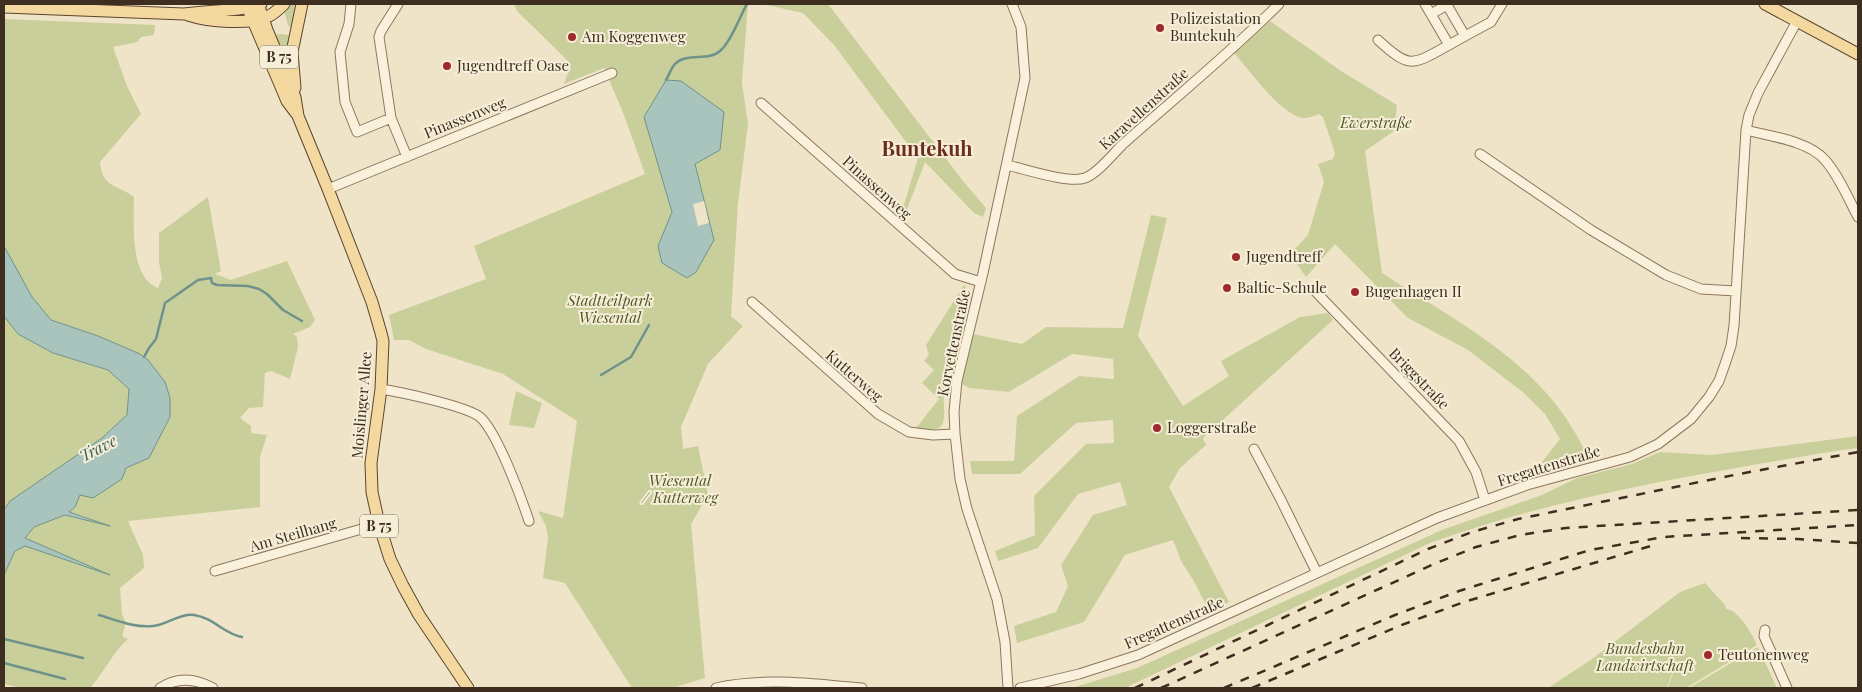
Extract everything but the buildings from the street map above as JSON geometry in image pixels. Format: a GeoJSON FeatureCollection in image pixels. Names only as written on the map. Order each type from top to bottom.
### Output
{"type":"FeatureCollection","features":[{"type":"Feature","properties":{"kind":"main road"},"geometry":{"type":"LineString","coordinates":[[184,14],[213,20],[236,21],[258,19],[277,11],[284,4]]}},
{"type":"Feature","properties":{"kind":"main road"},"geometry":{"type":"LineString","coordinates":[[295,97],[292,52],[302,4]]}},
{"type":"Feature","properties":{"kind":"main road"},"geometry":{"type":"LineString","coordinates":[[1765,4],[1858,54]]}},
{"type":"Feature","properties":{"kind":"main road"},"geometry":{"type":"LineString","coordinates":[[4,7],[184,14],[254,5]]}},
{"type":"Feature","properties":{"kind":"main road","name":"Moislinger Allee"},"geometry":{"type":"LineString","coordinates":[[254,5],[258,19],[295,97],[298,116],[372,302],[383,341],[381,390],[371,463],[372,492],[379,524],[390,559],[403,586],[463,687]]}},
{"type":"Feature","properties":{"kind":"main road","name":"Moislinger Allee"},"geometry":{"type":"LineString","coordinates":[[258,19],[257,33],[287,101],[298,116]]}},
{"type":"Feature","properties":{"kind":"street"},"geometry":{"type":"LineString","coordinates":[[351,4],[349,24],[340,52],[345,102],[357,132],[391,118]]}},
{"type":"Feature","properties":{"kind":"street"},"geometry":{"type":"LineString","coordinates":[[398,4],[379,37],[391,118],[407,157]]}},
{"type":"Feature","properties":{"kind":"street","name":"Korvettenstraße"},"geometry":{"type":"LineString","coordinates":[[1008,688],[1005,642],[998,606],[967,510],[960,479],[954,412],[958,381],[1025,78],[1021,27],[1012,4]]}},
{"type":"Feature","properties":{"kind":"street","name":"Karavellenstraße"},"geometry":{"type":"LineString","coordinates":[[1007,165],[1069,180],[1085,178],[1093,174],[1121,146],[1219,60],[1279,4]]}},
{"type":"Feature","properties":{"kind":"street"},"geometry":{"type":"LineString","coordinates":[[1425,4],[1449,45]]}},
{"type":"Feature","properties":{"kind":"street"},"geometry":{"type":"LineString","coordinates":[[1431,14],[1448,4],[1465,36]]}},
{"type":"Feature","properties":{"kind":"street"},"geometry":{"type":"LineString","coordinates":[[1378,40],[1390,51],[1408,62],[1419,62],[1491,22],[1502,4]]}},
{"type":"Feature","properties":{"kind":"street","name":"Fregattenstraße"},"geometry":{"type":"LineString","coordinates":[[1020,688],[1079,674],[1130,658],[1165,644],[1437,518],[1564,474],[1630,456],[1658,444],[1679,430],[1699,412],[1719,381],[1731,346],[1746,130],[1749,115],[1758,93],[1797,21]]}},
{"type":"Feature","properties":{"kind":"street","name":"Pinassenweg"},"geometry":{"type":"LineString","coordinates":[[328,189],[612,73]]}},
{"type":"Feature","properties":{"kind":"street","name":"Pinassenweg"},"geometry":{"type":"LineString","coordinates":[[761,103],[955,274],[981,282]]}},
{"type":"Feature","properties":{"kind":"street"},"geometry":{"type":"LineString","coordinates":[[1746,130],[1795,142],[1822,156],[1836,175],[1858,217]]}},
{"type":"Feature","properties":{"kind":"street"},"geometry":{"type":"LineString","coordinates":[[1480,154],[1590,230],[1666,275],[1701,289],[1736,291]]}},
{"type":"Feature","properties":{"kind":"street","name":"Briggstraße"},"geometry":{"type":"LineString","coordinates":[[1314,290],[1459,441],[1476,472],[1485,500]]}},
{"type":"Feature","properties":{"kind":"street","name":"Kutterweg"},"geometry":{"type":"LineString","coordinates":[[752,302],[878,414],[909,432],[933,435],[955,434]]}},
{"type":"Feature","properties":{"kind":"street"},"geometry":{"type":"LineString","coordinates":[[381,390],[424,398],[480,417],[492,433],[529,521]]}},
{"type":"Feature","properties":{"kind":"street"},"geometry":{"type":"LineString","coordinates":[[1254,449],[1317,573]]}},
{"type":"Feature","properties":{"kind":"street","name":"Am Steilhang"},"geometry":{"type":"LineString","coordinates":[[215,572],[379,524]]}},
{"type":"Feature","properties":{"kind":"street"},"geometry":{"type":"LineString","coordinates":[[1765,630],[1764,636],[1787,688]]}},
{"type":"Feature","properties":{"kind":"street"},"geometry":{"type":"LineString","coordinates":[[160,688],[170,682],[194,680],[212,688]]}},
{"type":"Feature","properties":{"kind":"street"},"geometry":{"type":"LineString","coordinates":[[716,688],[765,682],[797,682],[862,688]]}},
{"type":"Feature","properties":{"kind":"green space"},"geometry":{"type":"Polygon","coordinates":[[[290,4],[298,4],[292,27],[288,26],[284,10],[290,4]]]}},
{"type":"Feature","properties":{"kind":"green space","name":"Stadtteilpark Wiesental"},"geometry":{"type":"Polygon","coordinates":[[[514,4],[748,4],[742,83],[748,124],[738,203],[731,316],[743,326],[708,364],[681,427],[683,449],[698,446],[708,495],[691,524],[705,678],[672,688],[632,688],[565,583],[543,578],[548,538],[546,526],[538,511],[563,518],[577,421],[503,374],[426,349],[409,340],[394,340],[389,315],[486,279],[474,246],[645,174],[624,115],[604,68],[564,84],[571,64],[517,11],[514,4]]]}},
{"type":"Feature","properties":{"kind":"green space"},"geometry":{"type":"Polygon","coordinates":[[[762,4],[828,4],[963,181],[986,208],[983,217],[974,213],[925,162],[903,220],[900,218],[918,158],[834,45],[803,13],[762,4]]]}},
{"type":"Feature","properties":{"kind":"green space"},"geometry":{"type":"Polygon","coordinates":[[[4,19],[155,25],[154,35],[141,37],[137,42],[113,47],[127,86],[141,114],[100,162],[104,177],[108,182],[134,197],[135,248],[142,273],[149,282],[158,288],[162,278],[159,262],[159,233],[208,197],[221,271],[215,274],[231,280],[287,261],[315,320],[310,327],[293,334],[297,337],[298,347],[290,379],[271,371],[265,373],[263,407],[249,408],[240,418],[251,426],[251,433],[267,435],[260,457],[260,507],[128,521],[143,555],[144,568],[120,588],[122,614],[126,623],[122,636],[128,639],[117,650],[90,688],[21,688],[4,684],[4,575],[18,545],[34,527],[65,515],[102,523],[69,512],[75,507],[80,495],[122,479],[126,468],[149,458],[170,417],[98,336],[51,320],[32,297],[4,246],[4,19]]]}},
{"type":"Feature","properties":{"kind":"green space","name":"Ewerstraße"},"geometry":{"type":"Polygon","coordinates":[[[1270,21],[1341,71],[1397,105],[1394,131],[1365,151],[1382,273],[1460,322],[1510,358],[1553,401],[1571,426],[1587,456],[1570,461],[1568,455],[1559,459],[1559,464],[1542,470],[1542,462],[1560,439],[1545,414],[1524,393],[1468,350],[1408,318],[1335,244],[1306,277],[1290,254],[1308,235],[1324,182],[1318,164],[1333,159],[1335,153],[1323,117],[1319,114],[1308,118],[1301,118],[1283,107],[1265,90],[1234,53],[1270,21]]]}},
{"type":"Feature","properties":{"kind":"green space"},"geometry":{"type":"Polygon","coordinates":[[[275,35],[290,35],[289,67],[275,35]]]}},
{"type":"Feature","properties":{"kind":"green space"},"geometry":{"type":"Polygon","coordinates":[[[1151,215],[1167,218],[1138,336],[1183,406],[1229,376],[1221,361],[1300,317],[1328,313],[1333,320],[1203,438],[1206,445],[1180,468],[1169,487],[1229,602],[1209,611],[1181,561],[1173,540],[1125,555],[1084,622],[1017,643],[1014,626],[1056,612],[1068,586],[1061,565],[1093,515],[1127,505],[1120,482],[1078,494],[1038,548],[998,561],[995,551],[1035,535],[1034,496],[1086,444],[1114,443],[1113,420],[1076,423],[1020,474],[972,474],[970,461],[1014,461],[1017,416],[1079,376],[1114,379],[1113,359],[1072,354],[1009,392],[969,388],[957,381],[968,333],[1022,344],[1046,327],[1123,328],[1151,215]]]}},
{"type":"Feature","properties":{"kind":"green space"},"geometry":{"type":"Polygon","coordinates":[[[964,285],[966,287],[946,381],[942,425],[937,429],[930,430],[916,428],[939,399],[922,383],[934,370],[924,361],[929,355],[926,345],[964,285]]]}},
{"type":"Feature","properties":{"kind":"green space"},"geometry":{"type":"Polygon","coordinates":[[[4,316],[18,334],[53,353],[108,370],[129,389],[127,415],[102,438],[10,501],[4,510],[4,316]]]}},
{"type":"Feature","properties":{"kind":"green space"},"geometry":{"type":"Polygon","coordinates":[[[516,391],[542,403],[534,428],[509,425],[516,391]]]}},
{"type":"Feature","properties":{"kind":"green space"},"geometry":{"type":"Polygon","coordinates":[[[1858,436],[1858,448],[1610,492],[1537,510],[1465,531],[1430,543],[1125,688],[1072,688],[1137,668],[1442,530],[1542,495],[1577,478],[1632,464],[1660,452],[1712,455],[1858,436]]]}},
{"type":"Feature","properties":{"kind":"green space","name":"Bundesbahn Landwirtschaft"},"geometry":{"type":"Polygon","coordinates":[[[1705,583],[1725,605],[1726,609],[1740,617],[1757,645],[1686,688],[1668,688],[1680,651],[1667,688],[1548,688],[1592,659],[1680,592],[1705,583]]]}},
{"type":"Feature","properties":{"kind":"green space"},"geometry":{"type":"Polygon","coordinates":[[[1758,647],[1777,688],[1689,688],[1758,647]]]}},
{"type":"Feature","properties":{"kind":"water"},"geometry":{"type":"Polygon","coordinates":[[[666,80],[681,81],[724,112],[720,150],[695,164],[714,240],[696,272],[687,278],[662,263],[658,246],[672,212],[644,117],[666,80]]]}},
{"type":"Feature","properties":{"kind":"water","name":"Trave"},"geometry":{"type":"Polygon","coordinates":[[[4,246],[32,297],[51,320],[98,336],[140,354],[148,360],[165,382],[170,398],[170,417],[149,458],[126,468],[122,479],[93,498],[80,495],[75,507],[69,512],[110,526],[65,515],[34,527],[25,538],[110,575],[25,546],[15,551],[4,575],[4,510],[10,501],[102,438],[127,415],[129,389],[108,370],[53,353],[18,334],[4,316],[4,246]]]}},
{"type":"Feature","properties":{"kind":"pier"},"geometry":{"type":"Polygon","coordinates":[[[704,201],[709,223],[698,226],[693,204],[704,201]]]}},
{"type":"Feature","properties":{"kind":"waterway"},"geometry":{"type":"LineString","coordinates":[[666,80],[673,66],[681,60],[710,56],[720,51],[732,35],[747,4]]}},
{"type":"Feature","properties":{"kind":"waterway"},"geometry":{"type":"LineString","coordinates":[[144,357],[156,339],[165,303],[198,280],[211,278],[212,283],[217,285],[248,286],[259,289],[267,294],[283,310],[302,321]]}},
{"type":"Feature","properties":{"kind":"waterway"},"geometry":{"type":"LineString","coordinates":[[601,375],[631,357],[649,325]]}},
{"type":"Feature","properties":{"kind":"waterway"},"geometry":{"type":"LineString","coordinates":[[99,615],[139,626],[158,625],[184,616],[194,615],[207,619],[230,633],[242,637]]}},
{"type":"Feature","properties":{"kind":"waterway"},"geometry":{"type":"LineString","coordinates":[[4,639],[83,658]]}},
{"type":"Feature","properties":{"kind":"waterway"},"geometry":{"type":"LineString","coordinates":[[4,663],[65,679]]}},
{"type":"Feature","properties":{"kind":"railway"},"geometry":{"type":"LineString","coordinates":[[1135,688],[1428,549],[1472,532],[1518,519],[1858,452]]}},
{"type":"Feature","properties":{"kind":"railway"},"geometry":{"type":"LineString","coordinates":[[1161,688],[1434,564],[1476,547],[1520,535],[1566,528],[1858,510]]}},
{"type":"Feature","properties":{"kind":"railway"},"geometry":{"type":"LineString","coordinates":[[1224,688],[1395,615],[1459,591],[1590,550],[1664,537],[1858,525]]}},
{"type":"Feature","properties":{"kind":"railway"},"geometry":{"type":"LineString","coordinates":[[1741,538],[1858,543]]}},
{"type":"Feature","properties":{"kind":"railway"},"geometry":{"type":"LineString","coordinates":[[1252,688],[1399,626],[1464,602],[1654,545]]}},
{"type":"Feature","properties":{"kind":"place","name":"Polizeistation Buntekuh"},"geometry":{"type":"Point","coordinates":[1160,28]}},
{"type":"Feature","properties":{"kind":"place","name":"Am Koggenweg"},"geometry":{"type":"Point","coordinates":[572,37]}},
{"type":"Feature","properties":{"kind":"place","name":"Jugendtreff Oase"},"geometry":{"type":"Point","coordinates":[447,66]}},
{"type":"Feature","properties":{"kind":"place","name":"Jugendtreff"},"geometry":{"type":"Point","coordinates":[1236,257]}},
{"type":"Feature","properties":{"kind":"place","name":"Baltic-Schule"},"geometry":{"type":"Point","coordinates":[1227,288]}},
{"type":"Feature","properties":{"kind":"place","name":"Bugenhagen II"},"geometry":{"type":"Point","coordinates":[1355,292]}},
{"type":"Feature","properties":{"kind":"place","name":"Loggerstraße"},"geometry":{"type":"Point","coordinates":[1157,428]}},
{"type":"Feature","properties":{"kind":"place","name":"Teutonenweg"},"geometry":{"type":"Point","coordinates":[1708,655]}},
{"type":"Feature","properties":{"kind":"district","name":"Buntekuh"},"geometry":{"type":"Point","coordinates":[927,149]}},
{"type":"Feature","properties":{"kind":"park label","name":"Wiesental / Kutterweg"},"geometry":{"type":"Point","coordinates":[680,490]}}]}
